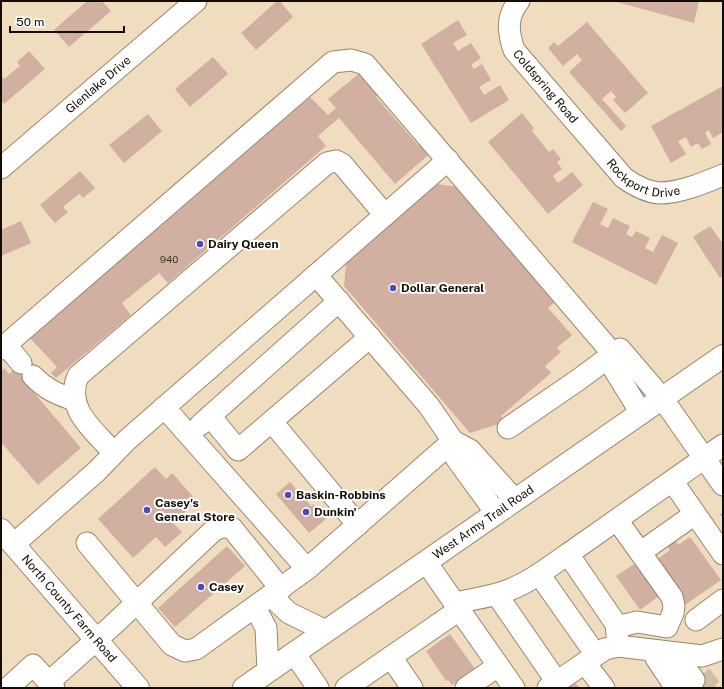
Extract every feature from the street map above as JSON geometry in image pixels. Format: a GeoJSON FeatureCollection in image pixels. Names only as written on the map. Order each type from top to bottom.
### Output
{"type":"FeatureCollection","features":[{"type":"Feature","properties":{"kind":"main road","name":"West Army Trail Road"},"geometry":{"type":"LineString","coordinates":[[244,688],[723,356]]}},
{"type":"Feature","properties":{"kind":"main road","name":"North County Farm Road"},"geometry":{"type":"LineString","coordinates":[[7,537],[138,688]]}},
{"type":"Feature","properties":{"kind":"street","name":"Glenlake Drive"},"geometry":{"type":"LineString","coordinates":[[1,168],[196,1]]}},
{"type":"Feature","properties":{"kind":"street","name":"Coldspring Road"},"geometry":{"type":"LineString","coordinates":[[519,1],[508,22],[514,50],[580,127]]}},
{"type":"Feature","properties":{"kind":"street"},"geometry":{"type":"LineString","coordinates":[[74,400],[54,394],[43,386],[3,347],[333,62],[351,60],[365,64],[613,354],[662,398],[723,485]]}},
{"type":"Feature","properties":{"kind":"street","name":"Rockport Drive"},"geometry":{"type":"LineString","coordinates":[[580,127],[624,178],[640,187],[658,193],[683,189],[723,175]]}},
{"type":"Feature","properties":{"kind":"street"},"geometry":{"type":"LineString","coordinates":[[7,537],[97,471],[126,440],[448,160]]}},
{"type":"Feature","properties":{"kind":"street"},"geometry":{"type":"LineString","coordinates":[[114,453],[78,412],[74,400],[74,386],[78,376],[327,163],[336,161],[342,164],[385,215]]}},
{"type":"Feature","properties":{"kind":"street"},"geometry":{"type":"LineString","coordinates":[[316,275],[422,396],[453,441],[456,458],[496,513]]}},
{"type":"Feature","properties":{"kind":"street"},"geometry":{"type":"LineString","coordinates":[[189,435],[338,301]]}},
{"type":"Feature","properties":{"kind":"street"},"geometry":{"type":"LineString","coordinates":[[210,416],[238,450],[370,337]]}},
{"type":"Feature","properties":{"kind":"street"},"geometry":{"type":"LineString","coordinates":[[613,354],[641,413]]}},
{"type":"Feature","properties":{"kind":"street"},"geometry":{"type":"LineString","coordinates":[[508,428],[613,354]]}},
{"type":"Feature","properties":{"kind":"street"},"geometry":{"type":"LineString","coordinates":[[164,407],[307,569]]}},
{"type":"Feature","properties":{"kind":"street"},"geometry":{"type":"LineString","coordinates":[[272,422],[358,525]]}},
{"type":"Feature","properties":{"kind":"street"},"geometry":{"type":"LineString","coordinates":[[453,441],[470,450],[515,500]]}},
{"type":"Feature","properties":{"kind":"street"},"geometry":{"type":"LineString","coordinates":[[87,543],[172,645],[185,651],[196,648],[307,569],[453,441]]}},
{"type":"Feature","properties":{"kind":"street"},"geometry":{"type":"LineString","coordinates":[[354,686],[457,606],[511,590],[539,574],[673,482],[723,445]]}},
{"type":"Feature","properties":{"kind":"street"},"geometry":{"type":"LineString","coordinates":[[673,482],[723,554]]}},
{"type":"Feature","properties":{"kind":"street"},"geometry":{"type":"LineString","coordinates":[[648,547],[695,514]]}},
{"type":"Feature","properties":{"kind":"street"},"geometry":{"type":"LineString","coordinates":[[497,595],[553,685],[605,649],[637,622],[667,627],[674,606],[672,597],[618,520]]}},
{"type":"Feature","properties":{"kind":"street"},"geometry":{"type":"LineString","coordinates":[[8,688],[33,665],[52,685],[97,640],[214,530],[226,526],[232,528],[269,597],[289,613],[326,631]]}},
{"type":"Feature","properties":{"kind":"street"},"geometry":{"type":"LineString","coordinates":[[568,554],[618,637],[676,653],[702,656],[722,653]]}},
{"type":"Feature","properties":{"kind":"street"},"geometry":{"type":"LineString","coordinates":[[426,562],[514,688]]}},
{"type":"Feature","properties":{"kind":"street"},"geometry":{"type":"LineString","coordinates":[[539,574],[590,659],[604,688]]}},
{"type":"Feature","properties":{"kind":"street"},"geometry":{"type":"LineString","coordinates":[[268,671],[266,628],[269,597]]}},
{"type":"Feature","properties":{"kind":"street"},"geometry":{"type":"LineString","coordinates":[[696,620],[723,600]]}},
{"type":"Feature","properties":{"kind":"street"},"geometry":{"type":"LineString","coordinates":[[294,653],[318,688]]}},
{"type":"Feature","properties":{"kind":"street"},"geometry":{"type":"LineString","coordinates":[[676,653],[693,663],[689,682],[656,658],[676,653]]}},
{"type":"Feature","properties":{"kind":"street"},"geometry":{"type":"LineString","coordinates":[[391,657],[412,688]]}},
{"type":"Feature","properties":{"kind":"street"},"geometry":{"type":"LineString","coordinates":[[466,688],[498,666]]}},
{"type":"Feature","properties":{"kind":"building"},"geometry":{"type":"Polygon","coordinates":[[[87,1],[102,1],[111,11],[69,47],[54,30],[87,1]]]}},
{"type":"Feature","properties":{"kind":"building"},"geometry":{"type":"Polygon","coordinates":[[[277,1],[280,1],[293,17],[256,50],[241,33],[277,1]]]}},
{"type":"Feature","properties":{"kind":"building"},"geometry":{"type":"Polygon","coordinates":[[[613,1],[699,1],[694,23],[613,1]]]}},
{"type":"Feature","properties":{"kind":"building"},"geometry":{"type":"Polygon","coordinates":[[[458,20],[467,35],[453,43],[458,51],[471,43],[481,58],[471,65],[474,69],[482,64],[491,80],[479,87],[484,95],[500,85],[509,100],[471,123],[421,44],[458,20]]]}},
{"type":"Feature","properties":{"kind":"building"},"geometry":{"type":"Polygon","coordinates":[[[587,22],[648,93],[625,113],[613,100],[616,97],[611,91],[602,99],[626,126],[621,131],[569,72],[582,60],[577,54],[563,66],[548,48],[554,42],[558,46],[587,22]]]}},
{"type":"Feature","properties":{"kind":"building"},"geometry":{"type":"Polygon","coordinates":[[[29,51],[45,69],[4,104],[1,100],[1,75],[4,79],[20,66],[17,62],[29,51]]]}},
{"type":"Feature","properties":{"kind":"building"},"geometry":{"type":"Polygon","coordinates":[[[213,57],[228,74],[190,107],[175,89],[213,57]]]}},
{"type":"Feature","properties":{"kind":"building"},"geometry":{"type":"Polygon","coordinates":[[[362,71],[381,91],[376,97],[418,145],[425,140],[434,150],[395,184],[339,118],[318,136],[326,146],[168,283],[159,273],[122,303],[131,315],[56,378],[51,373],[57,367],[28,336],[310,97],[328,115],[336,108],[328,99],[362,71]]]}},
{"type":"Feature","properties":{"kind":"building"},"geometry":{"type":"Polygon","coordinates":[[[723,86],[723,132],[713,138],[709,130],[705,133],[711,144],[702,149],[698,143],[691,147],[686,137],[678,141],[686,154],[671,163],[651,126],[723,86]]]}},
{"type":"Feature","properties":{"kind":"building"},"geometry":{"type":"Polygon","coordinates":[[[522,113],[534,128],[532,131],[549,152],[553,149],[561,159],[557,162],[562,169],[553,176],[558,183],[572,172],[583,185],[548,214],[488,142],[522,113]]]}},
{"type":"Feature","properties":{"kind":"building"},"geometry":{"type":"Polygon","coordinates":[[[148,114],[162,131],[124,163],[109,145],[148,114]]]}},
{"type":"Feature","properties":{"kind":"building"},"geometry":{"type":"Polygon","coordinates":[[[80,171],[95,188],[83,198],[79,194],[63,207],[68,212],[55,223],[40,205],[80,171]]]}},
{"type":"Feature","properties":{"kind":"building"},"geometry":{"type":"Polygon","coordinates":[[[437,184],[465,188],[559,298],[548,308],[572,335],[557,348],[561,352],[545,366],[551,373],[501,416],[504,420],[502,423],[470,433],[344,286],[346,263],[437,184]]]}},
{"type":"Feature","properties":{"kind":"building"},"geometry":{"type":"Polygon","coordinates":[[[593,202],[608,209],[600,224],[608,228],[613,218],[630,226],[626,234],[632,237],[636,231],[650,238],[645,248],[653,252],[662,235],[678,243],[656,285],[572,242],[593,202]]]}},
{"type":"Feature","properties":{"kind":"building"},"geometry":{"type":"Polygon","coordinates":[[[21,221],[31,243],[1,256],[1,230],[21,221]]]}},
{"type":"Feature","properties":{"kind":"building"},"geometry":{"type":"Polygon","coordinates":[[[710,226],[721,241],[723,239],[723,276],[720,278],[693,237],[710,226]]]}},
{"type":"Feature","properties":{"kind":"building"},"geometry":{"type":"Polygon","coordinates":[[[28,357],[39,370],[25,382],[81,448],[38,485],[1,442],[1,371],[4,368],[9,374],[28,357]]]}},
{"type":"Feature","properties":{"kind":"building","name":"Casey's General Store"},"geometry":{"type":"Polygon","coordinates":[[[155,467],[166,479],[172,473],[197,501],[173,523],[182,532],[165,547],[156,537],[133,558],[98,519],[155,467]]]}},
{"type":"Feature","properties":{"kind":"building","name":"Dunkin'"},"geometry":{"type":"Polygon","coordinates":[[[290,482],[311,506],[313,504],[326,519],[309,533],[276,494],[290,482]]]}},
{"type":"Feature","properties":{"kind":"building"},"geometry":{"type":"Polygon","coordinates":[[[690,537],[721,580],[682,607],[652,563],[670,550],[667,546],[675,540],[678,545],[690,537]]]}},
{"type":"Feature","properties":{"kind":"building","name":"Casey"},"geometry":{"type":"Polygon","coordinates":[[[227,546],[245,566],[175,627],[158,608],[227,546]]]}},
{"type":"Feature","properties":{"kind":"building"},"geometry":{"type":"Polygon","coordinates":[[[639,561],[662,594],[640,610],[616,576],[639,561]]]}},
{"type":"Feature","properties":{"kind":"building"},"geometry":{"type":"Polygon","coordinates":[[[450,634],[475,669],[452,685],[448,680],[446,681],[426,651],[450,634]]]}},
{"type":"Feature","properties":{"kind":"building"},"geometry":{"type":"Polygon","coordinates":[[[706,672],[717,688],[682,688],[706,672]]]}},
{"type":"Feature","properties":{"kind":"building"},"geometry":{"type":"Polygon","coordinates":[[[574,682],[580,688],[564,688],[574,682]]]}},
{"type":"Feature","properties":{"kind":"tunnel"},"geometry":{"type":"LineString","coordinates":[[701,675],[711,688]]}},
{"type":"Feature","properties":{"kind":"place","name":"Dairy Queen"},"geometry":{"type":"Point","coordinates":[200,244]}},
{"type":"Feature","properties":{"kind":"place","name":"Dollar General"},"geometry":{"type":"Point","coordinates":[393,288]}},
{"type":"Feature","properties":{"kind":"place","name":"Baskin-Robbins"},"geometry":{"type":"Point","coordinates":[288,495]}},
{"type":"Feature","properties":{"kind":"place","name":"Casey's General Store"},"geometry":{"type":"Point","coordinates":[147,510]}},
{"type":"Feature","properties":{"kind":"place","name":"Dunkin'"},"geometry":{"type":"Point","coordinates":[306,512]}},
{"type":"Feature","properties":{"kind":"place","name":"Casey"},"geometry":{"type":"Point","coordinates":[201,587]}}]}
